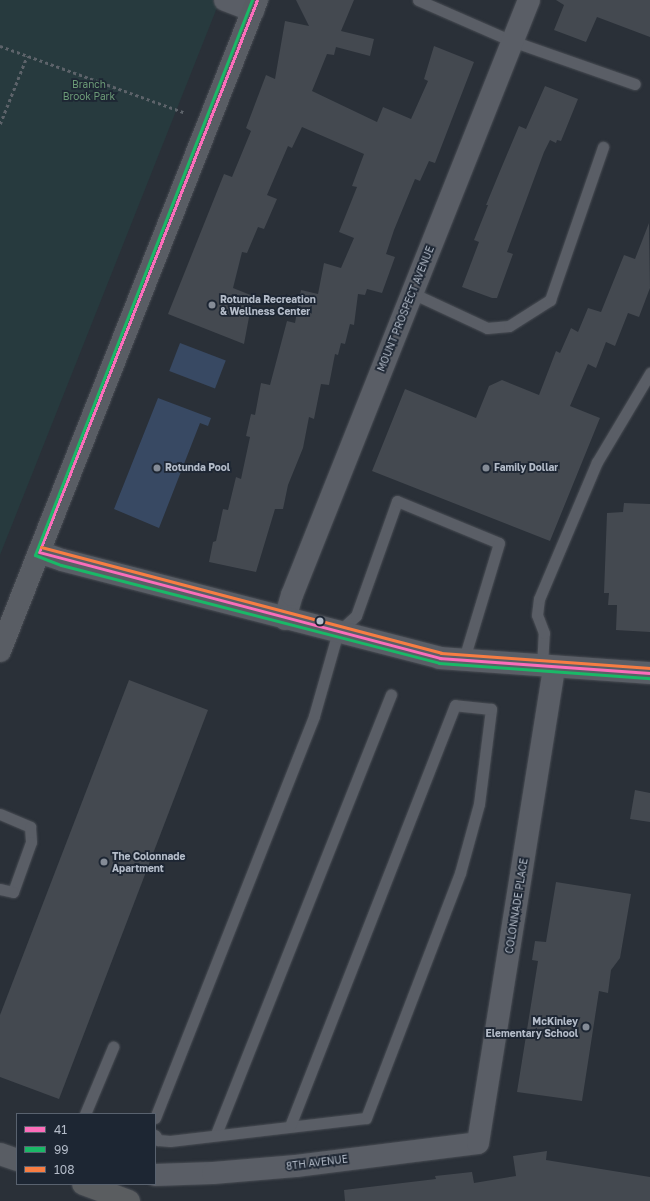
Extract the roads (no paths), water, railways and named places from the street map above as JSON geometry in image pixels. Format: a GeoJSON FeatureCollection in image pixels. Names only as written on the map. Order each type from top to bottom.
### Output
{"type":"FeatureCollection","features":[{"type":"Feature","properties":{"kind":"highway"},"geometry":{"type":"LineString","coordinates":[[86,1185],[129,1201]]}},
{"type":"Feature","properties":{"kind":"main road"},"geometry":{"type":"LineString","coordinates":[[0,651],[255,6]]}},
{"type":"Feature","properties":{"kind":"main road"},"geometry":{"type":"LineString","coordinates":[[0,1154],[16,1160]]}},
{"type":"Feature","properties":{"kind":"street"},"geometry":{"type":"LineString","coordinates":[[225,0],[255,6]]}},
{"type":"Feature","properties":{"kind":"street","name":"MOUNT PROSPECT AVENUE"},"geometry":{"type":"LineString","coordinates":[[285,619],[292,595],[529,0]]}},
{"type":"Feature","properties":{"kind":"street"},"geometry":{"type":"LineString","coordinates":[[39,552],[285,619],[463,662],[650,673]]}},
{"type":"Feature","properties":{"kind":"street","name":"COLONNADE PLACE"},"geometry":{"type":"LineString","coordinates":[[478,1143],[548,667]]}},
{"type":"Feature","properties":{"kind":"street","name":"8TH AVENUE"},"geometry":{"type":"LineString","coordinates":[[156,1175],[213,1173],[296,1166],[478,1143]]}},
{"type":"Feature","properties":{"kind":"lane"},"geometry":{"type":"LineString","coordinates":[[418,0],[512,41],[635,84]]}},
{"type":"Feature","properties":{"kind":"lane"},"geometry":{"type":"LineString","coordinates":[[412,293],[487,328],[509,326],[550,300],[603,148]]}},
{"type":"Feature","properties":{"kind":"lane"},"geometry":{"type":"LineString","coordinates":[[548,667],[544,633],[537,615],[539,599],[597,462],[650,373]]}},
{"type":"Feature","properties":{"kind":"lane"},"geometry":{"type":"LineString","coordinates":[[156,1115],[314,716],[338,632],[356,616],[397,501],[500,543],[463,662]]}},
{"type":"Feature","properties":{"kind":"lane"},"geometry":{"type":"LineString","coordinates":[[216,1134],[391,695]]}},
{"type":"Feature","properties":{"kind":"lane"},"geometry":{"type":"LineString","coordinates":[[156,1137],[158,1140],[170,1141],[216,1134],[366,1118],[460,873],[479,804],[491,709],[455,705],[290,1126]]}},
{"type":"Feature","properties":{"kind":"lane"},"geometry":{"type":"LineString","coordinates":[[0,814],[30,827],[31,842],[13,892],[0,889]]}},
{"type":"Feature","properties":{"kind":"lane"},"geometry":{"type":"LineString","coordinates":[[85,1113],[112,1047]]}},
{"type":"Feature","properties":{"kind":"water"},"geometry":{"type":"Polygon","coordinates":[[[180,343],[226,361],[215,389],[169,371],[180,343]]]}},
{"type":"Feature","properties":{"kind":"water","name":"Rotunda Pool"},"geometry":{"type":"Polygon","coordinates":[[[158,398],[211,418],[208,426],[200,423],[159,528],[114,509],[158,398]]]}},
{"type":"Feature","properties":{"kind":"place","name":"Rotunda Recreation & Wellness Center"},"geometry":{"type":"Point","coordinates":[212,305]}},
{"type":"Feature","properties":{"kind":"place","name":"Rotunda Pool"},"geometry":{"type":"Point","coordinates":[157,468]}},
{"type":"Feature","properties":{"kind":"place","name":"Family Dollar"},"geometry":{"type":"Point","coordinates":[486,468]}},
{"type":"Feature","properties":{"kind":"place","name":"The Colonnade Apartment"},"geometry":{"type":"Point","coordinates":[104,862]}},
{"type":"Feature","properties":{"kind":"place","name":"McKinley Elementary School"},"geometry":{"type":"Point","coordinates":[586,1027]}},
{"type":"Feature","properties":{"kind":"park label","name":"Branch Brook Park"},"geometry":{"type":"Point","coordinates":[89,90]}}]}
